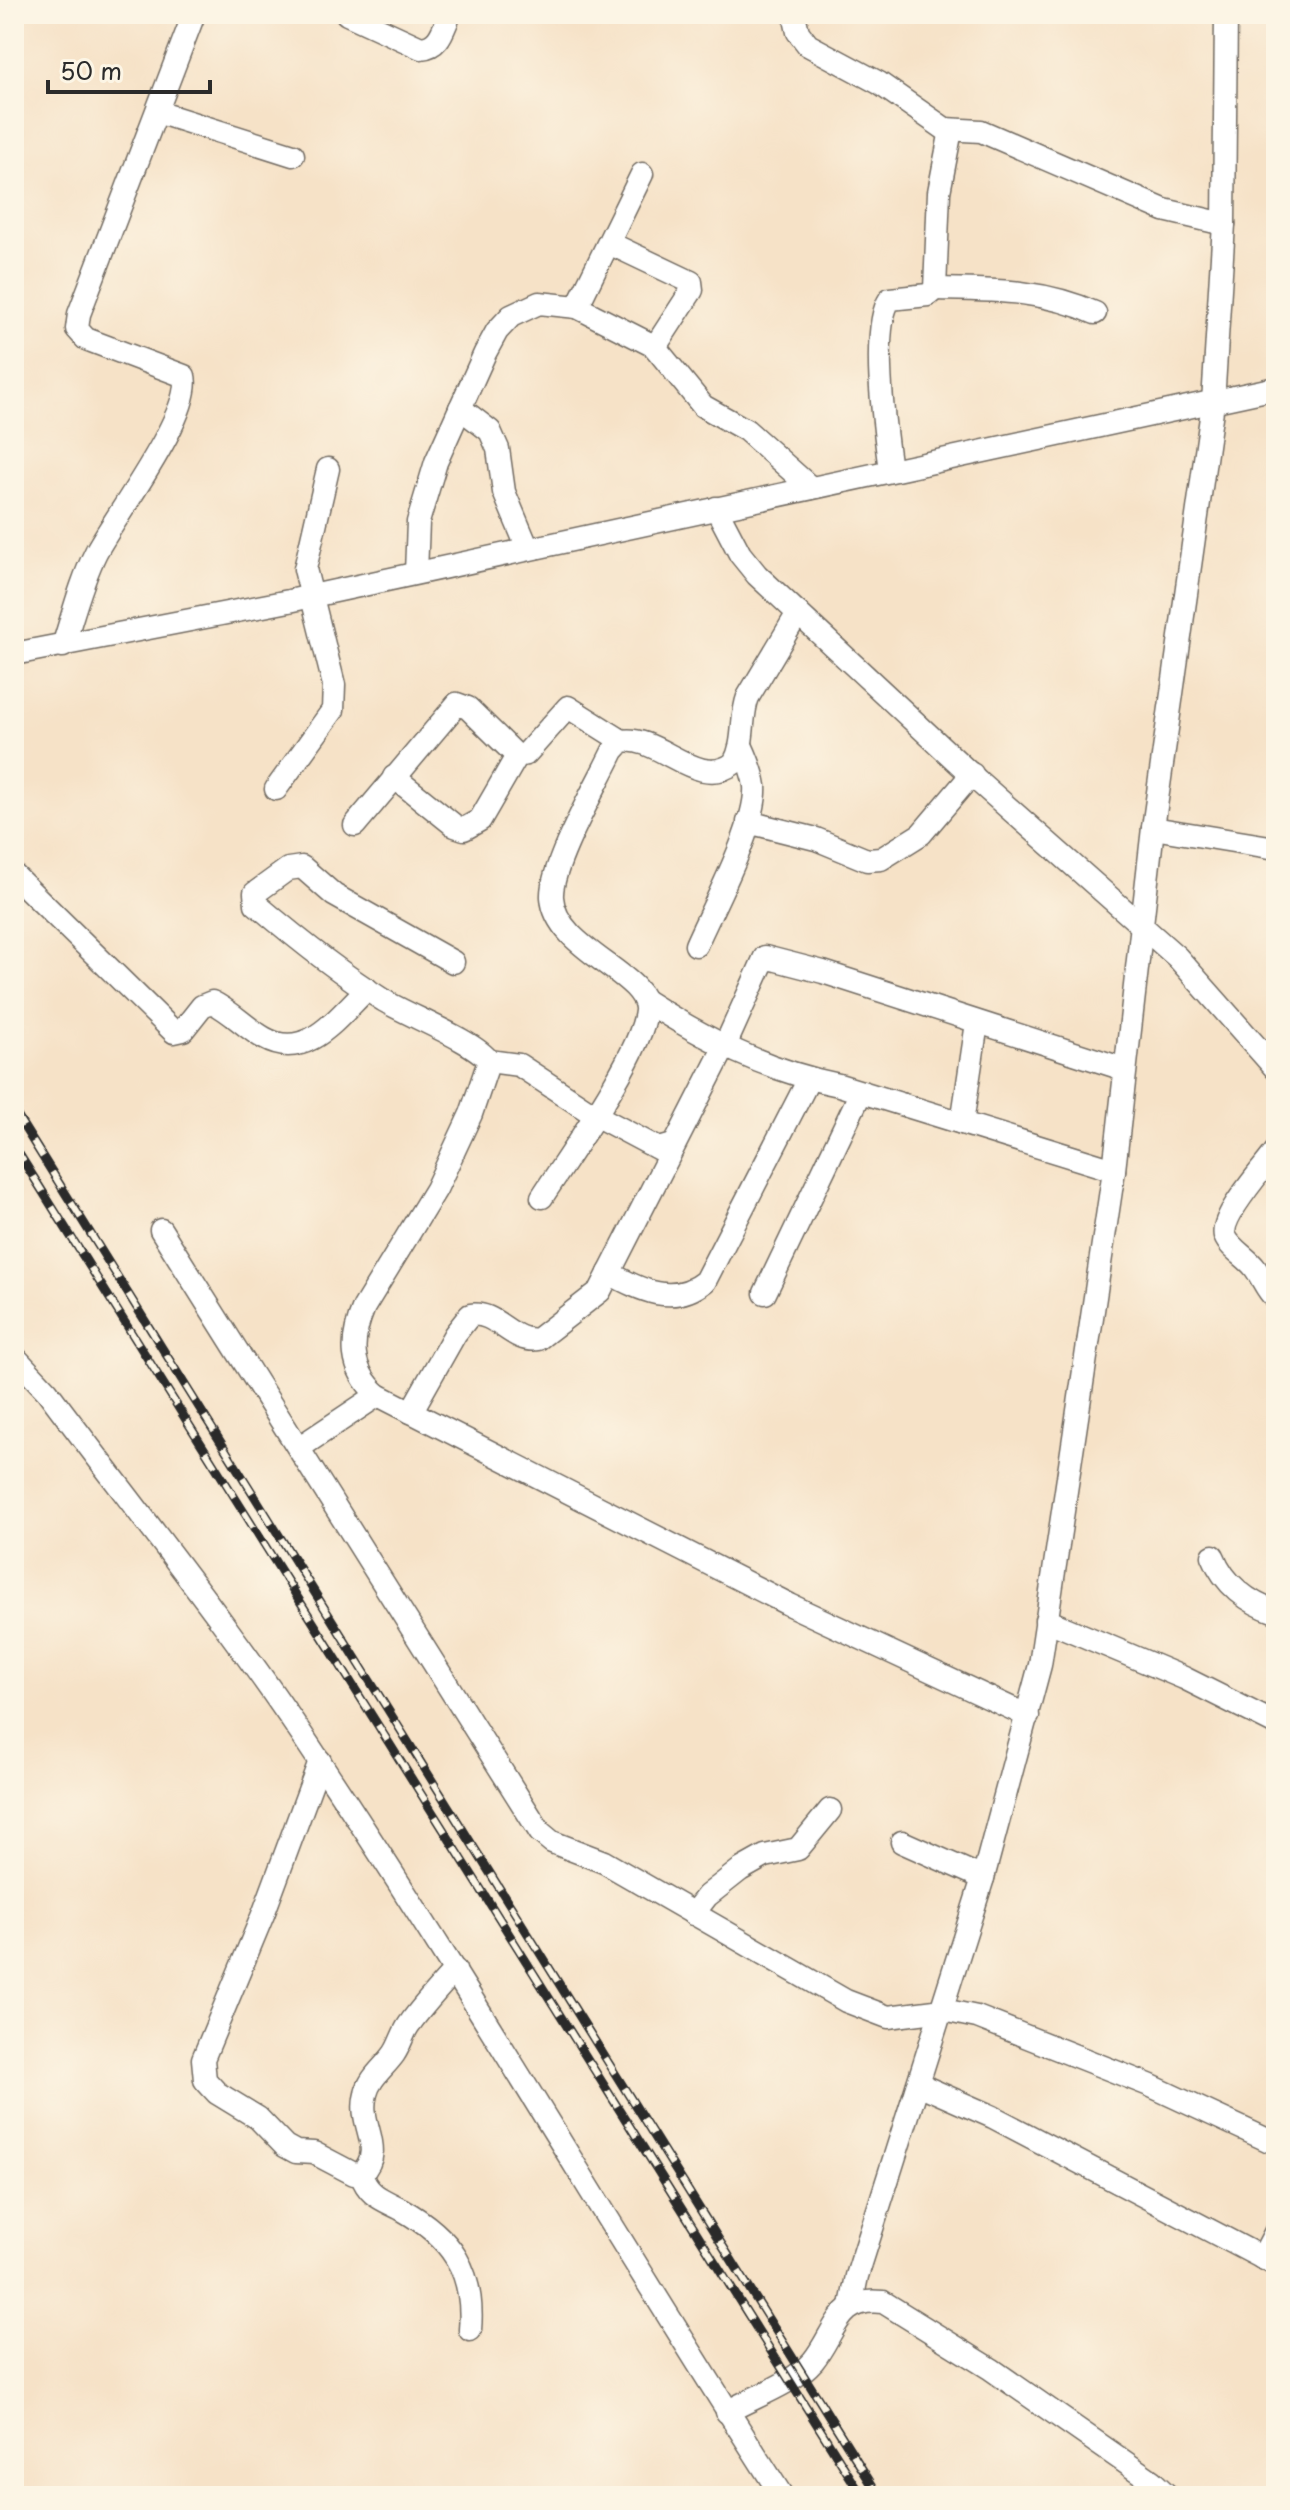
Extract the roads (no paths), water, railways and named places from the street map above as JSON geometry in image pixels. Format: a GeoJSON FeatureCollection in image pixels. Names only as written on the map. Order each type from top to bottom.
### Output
{"type":"FeatureCollection","features":[{"type":"Feature","properties":{"kind":"street"},"geometry":{"type":"LineString","coordinates":[[63,646],[96,552],[161,446],[186,384],[184,376],[175,370],[86,339],[77,329],[79,314],[194,14]]}},
{"type":"Feature","properties":{"kind":"street"},"geometry":{"type":"LineString","coordinates":[[347,14],[421,48],[430,47],[438,41],[450,14]]}},
{"type":"Feature","properties":{"kind":"street"},"geometry":{"type":"LineString","coordinates":[[794,14],[798,32],[808,45],[879,83],[933,123],[951,130],[981,131],[1164,210],[1224,224]]}},
{"type":"Feature","properties":{"kind":"street"},"geometry":{"type":"LineString","coordinates":[[851,2306],[857,2276],[983,1878],[1028,1716],[1046,1620],[1114,1170],[1153,828],[1213,403],[1224,224],[1226,14]]}},
{"type":"Feature","properties":{"kind":"street"},"geometry":{"type":"LineString","coordinates":[[157,112],[293,155]]}},
{"type":"Feature","properties":{"kind":"street"},"geometry":{"type":"LineString","coordinates":[[935,289],[939,192],[951,130]]}},
{"type":"Feature","properties":{"kind":"street"},"geometry":{"type":"LineString","coordinates":[[577,307],[642,174]]}},
{"type":"Feature","properties":{"kind":"street"},"geometry":{"type":"LineString","coordinates":[[609,243],[691,282],[692,290],[655,347]]}},
{"type":"Feature","properties":{"kind":"street"},"geometry":{"type":"LineString","coordinates":[[890,470],[881,374],[886,305],[898,296],[928,295],[935,289],[1019,290],[1053,296],[1095,313]]}},
{"type":"Feature","properties":{"kind":"street"},"geometry":{"type":"LineString","coordinates":[[416,573],[418,522],[436,462],[460,408],[497,331],[511,316],[539,303],[577,307],[655,347],[703,406],[746,430],[811,488]]}},
{"type":"Feature","properties":{"kind":"street"},"geometry":{"type":"LineString","coordinates":[[14,654],[310,596],[1276,388]]}},
{"type":"Feature","properties":{"kind":"street"},"geometry":{"type":"LineString","coordinates":[[460,408],[490,431],[498,449],[504,492],[528,549]]}},
{"type":"Feature","properties":{"kind":"street"},"geometry":{"type":"LineString","coordinates":[[276,789],[333,710],[334,685],[310,596],[305,560],[328,469]]}},
{"type":"Feature","properties":{"kind":"street"},"geometry":{"type":"LineString","coordinates":[[716,508],[740,554],[798,613],[1177,957],[1276,1069]]}},
{"type":"Feature","properties":{"kind":"street"},"geometry":{"type":"LineString","coordinates":[[394,777],[455,826],[464,829],[480,820],[517,756],[526,754],[568,707],[622,741],[635,741],[698,768],[712,770],[734,763],[741,745],[744,706],[798,613]]}},
{"type":"Feature","properties":{"kind":"street"},"geometry":{"type":"LineString","coordinates":[[355,825],[457,704],[468,708],[517,756]]}},
{"type":"Feature","properties":{"kind":"street"},"geometry":{"type":"LineString","coordinates":[[542,1197],[595,1115],[629,1053],[646,1012],[639,991],[572,938],[561,924],[552,897],[561,862],[613,751],[622,741]]}},
{"type":"Feature","properties":{"kind":"street"},"geometry":{"type":"LineString","coordinates":[[696,945],[748,822],[755,786],[741,745]]}},
{"type":"Feature","properties":{"kind":"street"},"geometry":{"type":"LineString","coordinates":[[748,822],[816,839],[867,860],[881,859],[921,834],[972,774]]}},
{"type":"Feature","properties":{"kind":"street"},"geometry":{"type":"LineString","coordinates":[[1153,828],[1276,848]]}},
{"type":"Feature","properties":{"kind":"street"},"geometry":{"type":"LineString","coordinates":[[453,962],[334,895],[302,867],[288,869],[255,893],[256,904],[367,989],[473,1048],[489,1061],[519,1065],[595,1115],[659,1149],[673,1145]]}},
{"type":"Feature","properties":{"kind":"street"},"geometry":{"type":"LineString","coordinates":[[14,875],[174,1032],[183,1030],[202,1006],[212,1002],[265,1039],[294,1046],[310,1042],[367,989]]}},
{"type":"Feature","properties":{"kind":"street"},"geometry":{"type":"LineString","coordinates":[[411,1412],[464,1319],[475,1313],[521,1338],[538,1339],[593,1298],[609,1273],[724,1048],[761,961],[772,956],[1124,1069]]}},
{"type":"Feature","properties":{"kind":"street"},"geometry":{"type":"LineString","coordinates":[[644,1000],[724,1048],[809,1079],[861,1092],[1114,1170]]}},
{"type":"Feature","properties":{"kind":"street"},"geometry":{"type":"LineString","coordinates":[[962,1123],[977,1023]]}},
{"type":"Feature","properties":{"kind":"street"},"geometry":{"type":"LineString","coordinates":[[489,1061],[471,1114],[436,1189],[364,1307],[356,1327],[353,1354],[369,1386],[378,1395],[790,1605],[1028,1716]]}},
{"type":"Feature","properties":{"kind":"street"},"geometry":{"type":"LineString","coordinates":[[609,1273],[654,1293],[670,1296],[684,1294],[705,1281],[809,1079]]}},
{"type":"Feature","properties":{"kind":"street"},"geometry":{"type":"LineString","coordinates":[[765,1293],[861,1092]]}},
{"type":"Feature","properties":{"kind":"street"},"geometry":{"type":"LineString","coordinates":[[1276,1151],[1230,1214],[1224,1228],[1226,1237],[1254,1266],[1268,1292],[1276,1299]]}},
{"type":"Feature","properties":{"kind":"street"},"geometry":{"type":"LineString","coordinates":[[161,1230],[540,1832],[552,1842],[604,1862],[846,2001],[888,2017],[943,2010],[977,2017],[1215,2113],[1276,2144]]}},
{"type":"Feature","properties":{"kind":"street"},"geometry":{"type":"LineString","coordinates":[[14,1356],[47,1391],[265,1681],[320,1761],[455,1970],[782,2496]]}},
{"type":"Feature","properties":{"kind":"street"},"geometry":{"type":"LineString","coordinates":[[300,1447],[378,1395]]}},
{"type":"Feature","properties":{"kind":"street"},"geometry":{"type":"LineString","coordinates":[[1213,1556],[1219,1569],[1238,1591],[1276,1612]]}},
{"type":"Feature","properties":{"kind":"street"},"geometry":{"type":"LineString","coordinates":[[1046,1620],[1184,1678],[1276,1724]]}},
{"type":"Feature","properties":{"kind":"street"},"geometry":{"type":"LineString","coordinates":[[320,1761],[202,2070],[205,2080],[217,2093],[258,2118],[288,2149],[314,2153],[354,2174],[361,2174],[372,2161],[374,2151],[364,2120],[365,2096],[370,2082],[398,2049],[408,2024],[455,1970]]}},
{"type":"Feature","properties":{"kind":"street"},"geometry":{"type":"LineString","coordinates":[[693,1914],[707,1896],[740,1870],[765,1856],[798,1849],[830,1810]]}},
{"type":"Feature","properties":{"kind":"street"},"geometry":{"type":"LineString","coordinates":[[902,1842],[983,1878]]}},
{"type":"Feature","properties":{"kind":"street"},"geometry":{"type":"LineString","coordinates":[[918,2084],[993,2117],[1269,2262],[1276,2231]]}},
{"type":"Feature","properties":{"kind":"street"},"geometry":{"type":"LineString","coordinates":[[361,2174],[373,2196],[436,2232],[460,2260],[472,2301],[470,2330]]}},
{"type":"Feature","properties":{"kind":"street"},"geometry":{"type":"LineString","coordinates":[[727,2412],[813,2360],[835,2323],[851,2306],[866,2300],[883,2302],[991,2369],[1152,2481],[1168,2496]]}},
{"type":"Feature","properties":{"kind":"railway"},"geometry":{"type":"LineString","coordinates":[[14,1111],[879,2496]]}},
{"type":"Feature","properties":{"kind":"railway"},"geometry":{"type":"LineString","coordinates":[[14,1146],[862,2496]]}}]}
